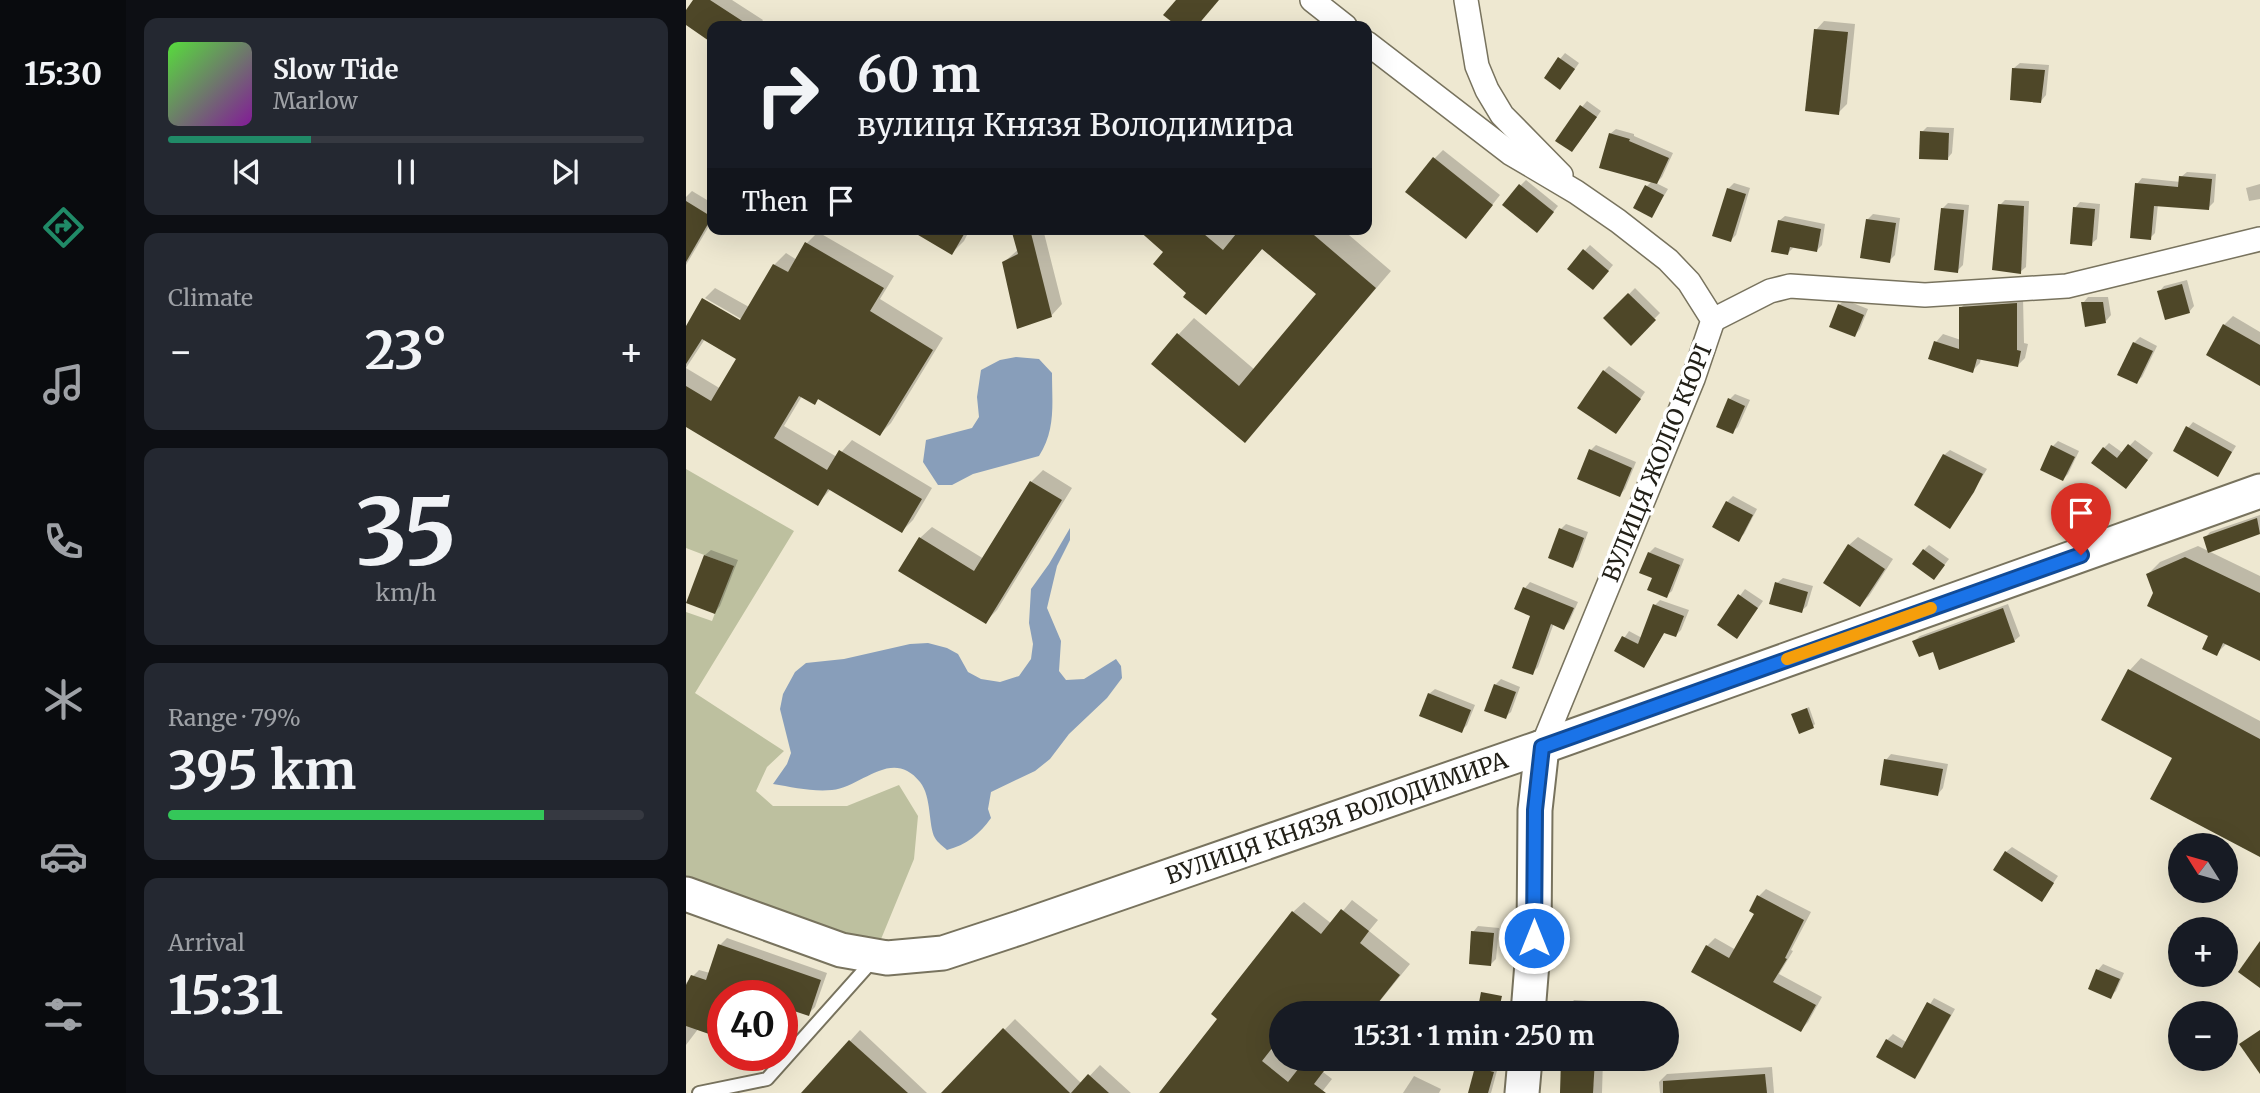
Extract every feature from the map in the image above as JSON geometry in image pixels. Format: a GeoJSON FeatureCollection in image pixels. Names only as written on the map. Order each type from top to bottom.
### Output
{"type":"FeatureCollection","features":[{"type":"Feature","properties":{"kind":"main road","name":"ВУЛИЦЯ КНЯЗЯ ВОЛОДИМИРА"},"geometry":{"type":"LineString","coordinates":[[686,894],[841,950],[887,958],[943,953],[1542,747],[2260,491]]}},
{"type":"Feature","properties":{"kind":"main road"},"geometry":{"type":"LineString","coordinates":[[1529,1001],[1534,938],[1535,810],[1542,747]]}},
{"type":"Feature","properties":{"kind":"main road"},"geometry":{"type":"LineString","coordinates":[[1522,1093],[1523,1071]]}},
{"type":"Feature","properties":{"kind":"street"},"geometry":{"type":"LineString","coordinates":[[1312,0],[1339,21]]}},
{"type":"Feature","properties":{"kind":"street"},"geometry":{"type":"LineString","coordinates":[[1466,0],[1477,66],[1487,90],[1502,115],[1576,192]]}},
{"type":"Feature","properties":{"kind":"street","name":"ВУЛИЦЯ ЖОЛІО КЮРІ"},"geometry":{"type":"LineString","coordinates":[[1372,47],[1510,153],[1576,192],[1668,260],[1689,282],[1713,320],[1693,379],[1542,747]]}},
{"type":"Feature","properties":{"kind":"street"},"geometry":{"type":"LineString","coordinates":[[1713,320],[1770,290],[1790,286],[1925,295],[2067,286],[2260,239]]}},
{"type":"Feature","properties":{"kind":"lane"},"geometry":{"type":"LineString","coordinates":[[699,1093],[766,1079],[877,956]]}},
{"type":"Feature","properties":{"kind":"green space"},"geometry":{"type":"Polygon","coordinates":[[[686,469],[794,531],[695,693],[784,751],[767,767],[756,791],[773,806],[847,806],[899,785],[918,816],[914,859],[879,944],[686,881],[686,612],[712,621],[733,566],[686,548],[686,469]]]}},
{"type":"Feature","properties":{"kind":"water"},"geometry":{"type":"Polygon","coordinates":[[[1016,357],[1039,359],[1052,373],[1051,426],[1039,456],[973,474],[952,485],[938,485],[923,462],[926,440],[972,428],[979,417],[977,397],[981,370],[1000,360],[1016,357]]]}},
{"type":"Feature","properties":{"kind":"water"},"geometry":{"type":"Polygon","coordinates":[[[1070,528],[1070,540],[1057,566],[1047,608],[1061,641],[1059,671],[1066,680],[1084,679],[1116,659],[1121,666],[1122,678],[1107,698],[1069,734],[1050,759],[1035,771],[991,792],[988,809],[991,818],[977,834],[947,850],[936,840],[933,832],[924,788],[909,772],[899,768],[888,768],[832,790],[810,790],[773,784],[791,753],[780,709],[783,694],[795,672],[806,663],[844,659],[910,644],[928,643],[958,654],[968,672],[981,679],[1000,682],[1019,676],[1031,659],[1031,589],[1070,528]]]}},
{"type":"Feature","properties":{"kind":"building"},"geometry":{"type":"Polygon","coordinates":[[[693,0],[710,0],[742,21],[707,21],[707,40],[686,25],[686,10],[693,0]]]}},
{"type":"Feature","properties":{"kind":"building"},"geometry":{"type":"Polygon","coordinates":[[[1176,0],[1219,0],[1201,21],[1171,21],[1163,15],[1176,0]]]}},
{"type":"Feature","properties":{"kind":"building"},"geometry":{"type":"Polygon","coordinates":[[[1814,29],[1848,32],[1839,115],[1805,111],[1814,29]]]}},
{"type":"Feature","properties":{"kind":"building"},"geometry":{"type":"Polygon","coordinates":[[[1558,57],[1575,69],[1560,90],[1544,78],[1558,57]]]}},
{"type":"Feature","properties":{"kind":"building"},"geometry":{"type":"Polygon","coordinates":[[[2012,68],[2045,70],[2041,103],[2010,100],[2012,68]]]}},
{"type":"Feature","properties":{"kind":"building"},"geometry":{"type":"Polygon","coordinates":[[[1580,105],[1597,117],[1572,152],[1555,141],[1580,105]]]}},
{"type":"Feature","properties":{"kind":"building"},"geometry":{"type":"Polygon","coordinates":[[[1920,131],[1949,133],[1948,160],[1919,159],[1920,131]]]}},
{"type":"Feature","properties":{"kind":"building"},"geometry":{"type":"Polygon","coordinates":[[[1609,133],[1630,139],[1629,141],[1669,158],[1657,184],[1599,168],[1609,133]]]}},
{"type":"Feature","properties":{"kind":"building"},"geometry":{"type":"Polygon","coordinates":[[[1433,157],[1493,205],[1466,239],[1405,192],[1433,157]]]}},
{"type":"Feature","properties":{"kind":"building"},"geometry":{"type":"Polygon","coordinates":[[[2179,176],[2212,179],[2209,210],[2154,206],[2151,240],[2130,238],[2135,183],[2178,187],[2179,176]]]}},
{"type":"Feature","properties":{"kind":"building"},"geometry":{"type":"Polygon","coordinates":[[[1519,184],[1554,212],[1537,233],[1502,205],[1519,184]]]}},
{"type":"Feature","properties":{"kind":"building"},"geometry":{"type":"Polygon","coordinates":[[[1645,185],[1664,195],[1652,218],[1633,208],[1645,185]]]}},
{"type":"Feature","properties":{"kind":"building"},"geometry":{"type":"Polygon","coordinates":[[[1727,188],[1746,194],[1731,242],[1712,236],[1727,188]]]}},
{"type":"Feature","properties":{"kind":"building"},"geometry":{"type":"Polygon","coordinates":[[[686,201],[707,214],[707,226],[686,262],[686,201]]]}},
{"type":"Feature","properties":{"kind":"building"},"geometry":{"type":"Polygon","coordinates":[[[1998,204],[2024,206],[2021,274],[1992,270],[1998,204]]]}},
{"type":"Feature","properties":{"kind":"building"},"geometry":{"type":"Polygon","coordinates":[[[2073,207],[2095,209],[2092,246],[2070,244],[2073,207]]]}},
{"type":"Feature","properties":{"kind":"building"},"geometry":{"type":"Polygon","coordinates":[[[1941,208],[1964,210],[1958,273],[1934,270],[1941,208]]]}},
{"type":"Feature","properties":{"kind":"building"},"geometry":{"type":"Polygon","coordinates":[[[1866,219],[1896,223],[1890,263],[1860,258],[1866,219]]]}},
{"type":"Feature","properties":{"kind":"building"},"geometry":{"type":"Polygon","coordinates":[[[1778,220],[1821,229],[1817,252],[1790,247],[1788,255],[1771,252],[1778,220]]]}},
{"type":"Feature","properties":{"kind":"building"},"geometry":{"type":"Polygon","coordinates":[[[918,235],[964,235],[952,255],[918,235]]]}},
{"type":"Feature","properties":{"kind":"building"},"geometry":{"type":"Polygon","coordinates":[[[1013,235],[1032,235],[1052,317],[1017,329],[1002,262],[1018,254],[1013,235]]]}},
{"type":"Feature","properties":{"kind":"building"},"geometry":{"type":"Polygon","coordinates":[[[1144,235],[1205,235],[1223,250],[1235,235],[1314,235],[1376,288],[1245,443],[1151,364],[1177,333],[1239,386],[1316,294],[1262,249],[1206,315],[1183,297],[1186,293],[1153,264],[1163,252],[1144,235]]]}},
{"type":"Feature","properties":{"kind":"building"},"geometry":{"type":"Polygon","coordinates":[[[805,242],[884,288],[870,311],[933,350],[880,436],[818,399],[815,405],[799,396],[774,438],[827,470],[839,450],[922,499],[902,533],[828,489],[818,506],[686,427],[686,386],[711,401],[736,359],[702,339],[686,364],[686,326],[702,298],[740,320],[773,264],[788,272],[805,242]]]}},
{"type":"Feature","properties":{"kind":"building"},"geometry":{"type":"Polygon","coordinates":[[[1583,249],[1609,271],[1593,290],[1567,269],[1583,249]]]}},
{"type":"Feature","properties":{"kind":"building"},"geometry":{"type":"Polygon","coordinates":[[[2182,284],[2190,313],[2165,320],[2157,291],[2182,284]]]}},
{"type":"Feature","properties":{"kind":"building"},"geometry":{"type":"Polygon","coordinates":[[[1628,293],[1656,320],[1631,346],[1603,318],[1628,293]]]}},
{"type":"Feature","properties":{"kind":"building"},"geometry":{"type":"Polygon","coordinates":[[[2081,302],[2103,302],[2106,323],[2085,327],[2081,302]]]}},
{"type":"Feature","properties":{"kind":"building"},"geometry":{"type":"Polygon","coordinates":[[[2017,303],[2017,350],[2021,351],[2018,367],[1977,359],[1973,373],[1928,359],[1934,341],[1959,349],[1959,307],[2017,303]]]}},
{"type":"Feature","properties":{"kind":"building"},"geometry":{"type":"Polygon","coordinates":[[[1838,304],[1864,315],[1855,337],[1829,327],[1838,304]]]}},
{"type":"Feature","properties":{"kind":"building"},"geometry":{"type":"Polygon","coordinates":[[[2223,324],[2260,345],[2260,386],[2206,355],[2223,324]]]}},
{"type":"Feature","properties":{"kind":"building"},"geometry":{"type":"Polygon","coordinates":[[[2133,342],[2153,351],[2137,384],[2117,375],[2133,342]]]}},
{"type":"Feature","properties":{"kind":"building"},"geometry":{"type":"Polygon","coordinates":[[[1603,370],[1641,399],[1616,434],[1577,408],[1603,370]]]}},
{"type":"Feature","properties":{"kind":"building"},"geometry":{"type":"Polygon","coordinates":[[[1728,398],[1745,406],[1733,434],[1716,427],[1728,398]]]}},
{"type":"Feature","properties":{"kind":"building"},"geometry":{"type":"Polygon","coordinates":[[[2186,426],[2232,452],[2218,477],[2173,451],[2186,426]]]}},
{"type":"Feature","properties":{"kind":"building"},"geometry":{"type":"Polygon","coordinates":[[[2128,444],[2148,460],[2126,489],[2091,463],[2103,447],[2117,458],[2128,444]]]}},
{"type":"Feature","properties":{"kind":"building"},"geometry":{"type":"Polygon","coordinates":[[[2051,445],[2075,457],[2063,481],[2040,470],[2051,445]]]}},
{"type":"Feature","properties":{"kind":"building"},"geometry":{"type":"Polygon","coordinates":[[[1589,449],[1632,468],[1620,497],[1577,479],[1589,449]]]}},
{"type":"Feature","properties":{"kind":"building"},"geometry":{"type":"Polygon","coordinates":[[[1943,454],[1983,474],[1950,529],[1914,505],[1943,454]]]}},
{"type":"Feature","properties":{"kind":"building"},"geometry":{"type":"Polygon","coordinates":[[[1030,481],[1062,500],[986,624],[898,571],[919,537],[974,571],[1030,481]]]}},
{"type":"Feature","properties":{"kind":"building"},"geometry":{"type":"Polygon","coordinates":[[[1726,501],[1753,515],[1739,542],[1712,527],[1726,501]]]}},
{"type":"Feature","properties":{"kind":"building"},"geometry":{"type":"Polygon","coordinates":[[[2257,518],[2260,534],[2208,553],[2203,537],[2257,518]]]}},
{"type":"Feature","properties":{"kind":"building"},"geometry":{"type":"Polygon","coordinates":[[[1559,528],[1584,538],[1573,568],[1548,558],[1559,528]]]}},
{"type":"Feature","properties":{"kind":"building"},"geometry":{"type":"Polygon","coordinates":[[[1848,544],[1885,569],[1860,607],[1823,583],[1848,544]]]}},
{"type":"Feature","properties":{"kind":"building"},"geometry":{"type":"Polygon","coordinates":[[[1923,549],[1945,565],[1934,580],[1912,564],[1923,549]]]}},
{"type":"Feature","properties":{"kind":"building"},"geometry":{"type":"Polygon","coordinates":[[[1648,552],[1680,565],[1667,598],[1647,590],[1652,578],[1639,573],[1648,552]]]}},
{"type":"Feature","properties":{"kind":"building"},"geometry":{"type":"Polygon","coordinates":[[[704,555],[734,566],[715,614],[686,603],[704,555]]]}},
{"type":"Feature","properties":{"kind":"building"},"geometry":{"type":"Polygon","coordinates":[[[2185,557],[2260,593],[2260,661],[2223,643],[2217,656],[2202,649],[2208,636],[2147,606],[2153,593],[2146,574],[2185,557]]]}},
{"type":"Feature","properties":{"kind":"building"},"geometry":{"type":"Polygon","coordinates":[[[1775,582],[1808,592],[1802,613],[1769,604],[1775,582]]]}},
{"type":"Feature","properties":{"kind":"building"},"geometry":{"type":"Polygon","coordinates":[[[1523,587],[1574,608],[1564,630],[1551,624],[1533,675],[1512,668],[1530,616],[1514,609],[1523,587]]]}},
{"type":"Feature","properties":{"kind":"building"},"geometry":{"type":"Polygon","coordinates":[[[1738,594],[1758,608],[1737,639],[1717,625],[1738,594]]]}},
{"type":"Feature","properties":{"kind":"building"},"geometry":{"type":"Polygon","coordinates":[[[1653,604],[1684,616],[1676,637],[1664,633],[1644,668],[1614,651],[1622,636],[1638,644],[1653,604]]]}},
{"type":"Feature","properties":{"kind":"building"},"geometry":{"type":"Polygon","coordinates":[[[2003,608],[2015,642],[1939,670],[1933,652],[1919,657],[1912,641],[2003,608]]]}},
{"type":"Feature","properties":{"kind":"building"},"geometry":{"type":"Polygon","coordinates":[[[2128,669],[2260,739],[2260,857],[2238,845],[2238,833],[2214,833],[2150,799],[2172,758],[2101,720],[2128,669]]]}},
{"type":"Feature","properties":{"kind":"building"},"geometry":{"type":"Polygon","coordinates":[[[1494,684],[1516,692],[1506,719],[1484,711],[1494,684]]]}},
{"type":"Feature","properties":{"kind":"building"},"geometry":{"type":"Polygon","coordinates":[[[1428,693],[1471,710],[1462,733],[1419,716],[1428,693]]]}},
{"type":"Feature","properties":{"kind":"building"},"geometry":{"type":"Polygon","coordinates":[[[1807,708],[1814,728],[1799,734],[1791,714],[1807,708]]]}},
{"type":"Feature","properties":{"kind":"building"},"geometry":{"type":"Polygon","coordinates":[[[1884,759],[1943,769],[1938,796],[1880,785],[1884,759]]]}},
{"type":"Feature","properties":{"kind":"building"},"geometry":{"type":"Polygon","coordinates":[[[2005,851],[2054,883],[2042,902],[1993,870],[2005,851]]]}},
{"type":"Feature","properties":{"kind":"building"},"geometry":{"type":"Polygon","coordinates":[[[1757,895],[1804,920],[1785,958],[1787,959],[1773,982],[1816,1005],[1801,1032],[1691,972],[1706,945],[1729,958],[1754,914],[1749,911],[1757,895]]]}},
{"type":"Feature","properties":{"kind":"building"},"geometry":{"type":"Polygon","coordinates":[[[1341,909],[1369,931],[1360,943],[1400,975],[1379,1001],[1269,1001],[1269,1052],[1262,1061],[1269,1067],[1269,1071],[1274,1071],[1288,1082],[1297,1071],[1324,1071],[1314,1084],[1326,1093],[1159,1093],[1217,1019],[1211,1014],[1292,911],[1321,934],[1341,909]]]}},
{"type":"Feature","properties":{"kind":"building"},"geometry":{"type":"Polygon","coordinates":[[[1471,931],[1494,933],[1491,966],[1469,964],[1471,931]]]}},
{"type":"Feature","properties":{"kind":"building"},"geometry":{"type":"Polygon","coordinates":[[[2260,941],[2260,988],[2238,972],[2260,941]]]}},
{"type":"Feature","properties":{"kind":"building"},"geometry":{"type":"Polygon","coordinates":[[[718,944],[821,980],[809,1016],[798,1012],[798,980],[707,980],[707,1033],[686,1026],[686,985],[691,975],[706,980],[718,944]]]}},
{"type":"Feature","properties":{"kind":"building"},"geometry":{"type":"Polygon","coordinates":[[[2096,969],[2120,979],[2111,999],[2088,989],[2096,969]]]}},
{"type":"Feature","properties":{"kind":"building"},"geometry":{"type":"Polygon","coordinates":[[[1481,992],[1502,996],[1501,1001],[1479,1001],[1481,992]]]}},
{"type":"Feature","properties":{"kind":"building"},"geometry":{"type":"Polygon","coordinates":[[[1927,1002],[1951,1015],[1915,1079],[1876,1057],[1886,1039],[1902,1048],[1927,1002]]]}},
{"type":"Feature","properties":{"kind":"building"},"geometry":{"type":"Polygon","coordinates":[[[1003,1028],[1070,1093],[941,1093],[1003,1028]]]}},
{"type":"Feature","properties":{"kind":"building"},"geometry":{"type":"Polygon","coordinates":[[[2260,1030],[2260,1074],[2239,1044],[2260,1030]]]}},
{"type":"Feature","properties":{"kind":"building"},"geometry":{"type":"Polygon","coordinates":[[[849,1040],[908,1093],[801,1093],[849,1040]]]}},
{"type":"Feature","properties":{"kind":"building"},"geometry":{"type":"Polygon","coordinates":[[[1474,1071],[1494,1072],[1488,1093],[1468,1093],[1474,1071]]]}},
{"type":"Feature","properties":{"kind":"building"},"geometry":{"type":"Polygon","coordinates":[[[1561,1071],[1594,1071],[1593,1093],[1560,1093],[1561,1071]]]}},
{"type":"Feature","properties":{"kind":"building"},"geometry":{"type":"Polygon","coordinates":[[[1088,1074],[1109,1093],[1071,1093],[1088,1074]]]}},
{"type":"Feature","properties":{"kind":"building"},"geometry":{"type":"Polygon","coordinates":[[[1765,1074],[1767,1093],[1663,1093],[1663,1081],[1765,1074]]]}},
{"type":"Feature","properties":{"kind":"slow traffic"},"geometry":{"type":"LineString","coordinates":[[1787,659],[1931,608]]}},
{"type":"Feature","properties":{"kind":"route"},"geometry":{"type":"LineString","coordinates":[[1534,938],[1535,810],[1542,747],[2081,555]]}}]}
